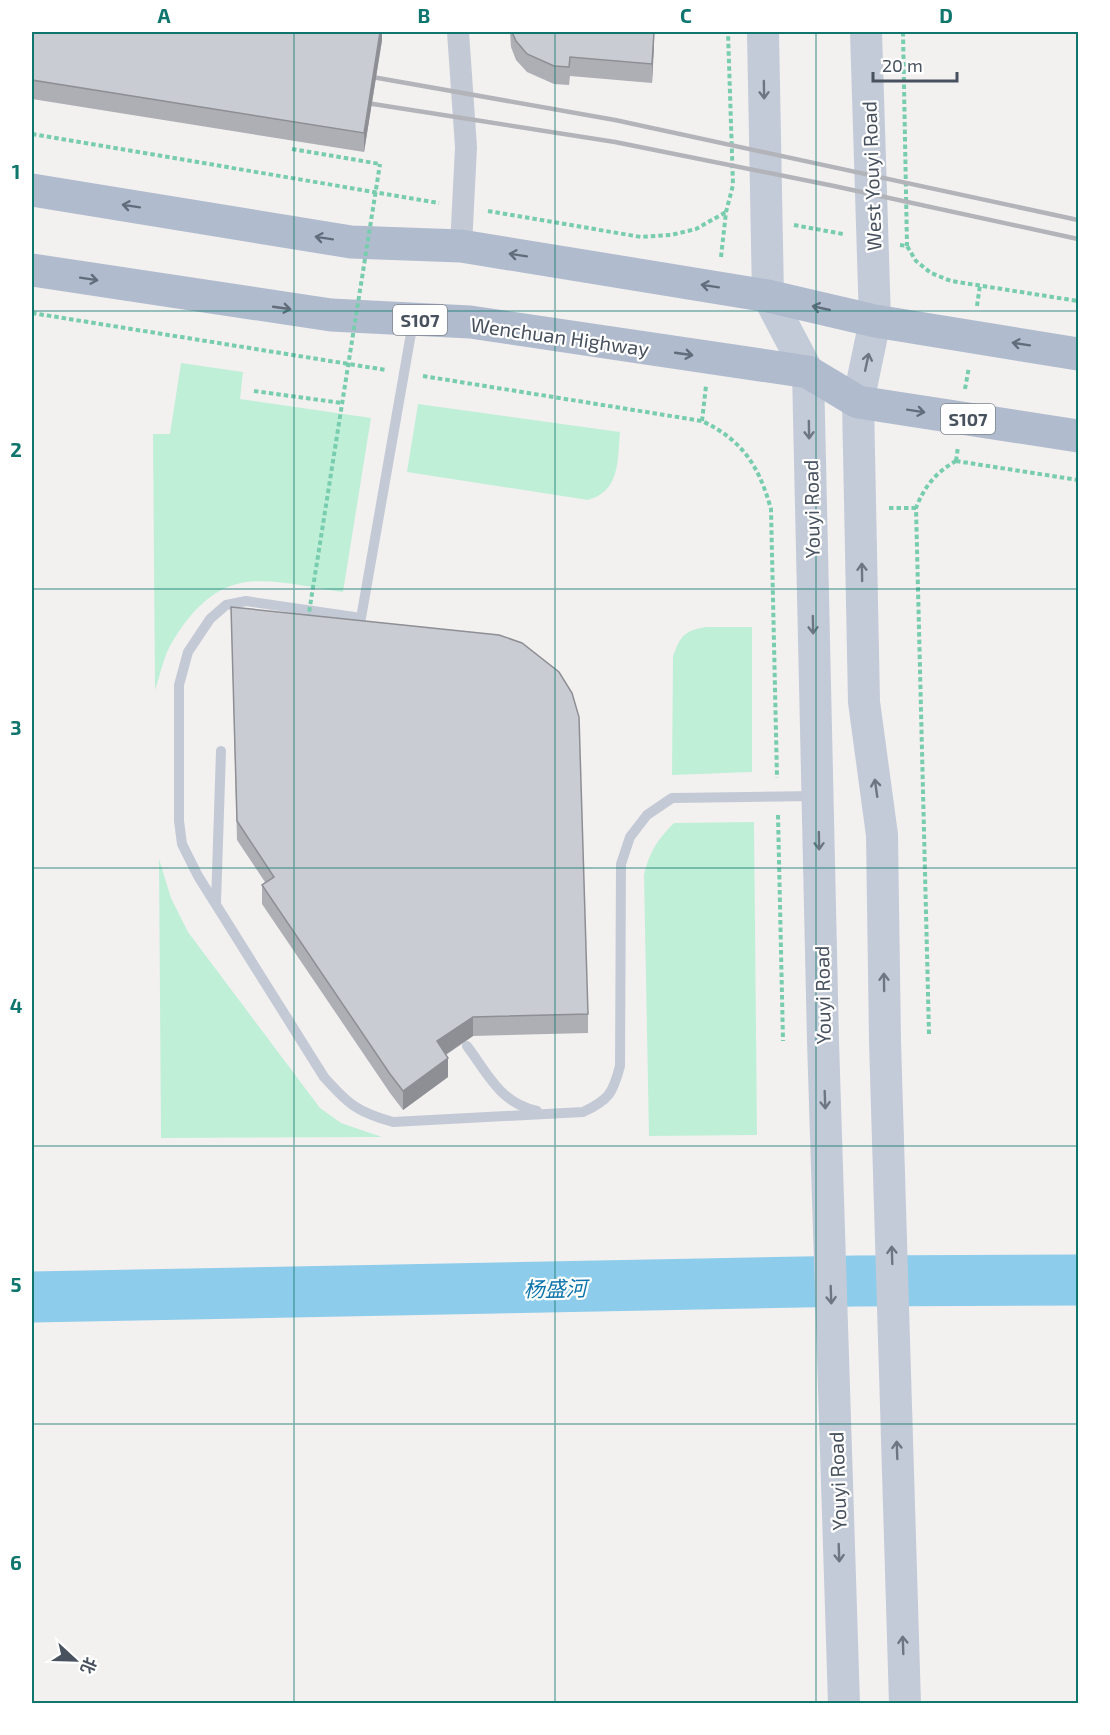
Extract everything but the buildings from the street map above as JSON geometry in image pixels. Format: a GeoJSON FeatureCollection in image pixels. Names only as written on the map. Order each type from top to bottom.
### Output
{"type":"FeatureCollection","features":[{"type":"Feature","properties":{"kind":"main road"},"geometry":{"type":"LineString","coordinates":[[764,32],[768,296]]}},
{"type":"Feature","properties":{"kind":"main road","name":"West Youyi Road"},"geometry":{"type":"LineString","coordinates":[[866,32],[875,321]]}},
{"type":"Feature","properties":{"kind":"main road"},"geometry":{"type":"LineString","coordinates":[[32,190],[351,242],[461,246],[768,296],[875,321],[1078,354]]}},
{"type":"Feature","properties":{"kind":"main road","name":"Wenchuan Highway"},"geometry":{"type":"LineString","coordinates":[[32,270],[331,315],[470,322],[808,372],[858,402],[1078,436]]}},
{"type":"Feature","properties":{"kind":"main road","name":"Youyi Road"},"geometry":{"type":"LineString","coordinates":[[768,296],[808,372],[823,1041],[844,1704]]}},
{"type":"Feature","properties":{"kind":"main road"},"geometry":{"type":"LineString","coordinates":[[875,321],[858,402],[864,702],[882,835],[885,1041],[905,1704]]}},
{"type":"Feature","properties":{"kind":"street"},"geometry":{"type":"LineString","coordinates":[[458,32],[466,147],[461,246]]}},
{"type":"Feature","properties":{"kind":"lane"},"geometry":{"type":"LineString","coordinates":[[414,319],[361,618],[246,601],[226,605],[210,619],[188,652],[179,685],[179,821],[182,844],[198,876],[324,1077],[345,1100],[368,1115],[393,1122],[583,1113],[602,1103],[615,1086],[620,1066],[621,864],[630,837],[647,814],[672,798],[818,796]]}},
{"type":"Feature","properties":{"kind":"lane"},"geometry":{"type":"LineString","coordinates":[[216,904],[221,751]]}},
{"type":"Feature","properties":{"kind":"lane"},"geometry":{"type":"LineString","coordinates":[[467,1046],[502,1095],[525,1108],[552,1114]]}},
{"type":"Feature","properties":{"kind":"path"},"geometry":{"type":"LineString","coordinates":[[726,212],[733,185],[728,32]]}},
{"type":"Feature","properties":{"kind":"path","name":"West Youyi Road"},"geometry":{"type":"LineString","coordinates":[[903,32],[907,246]]}},
{"type":"Feature","properties":{"kind":"path"},"geometry":{"type":"LineString","coordinates":[[32,134],[641,237],[671,235],[696,229],[726,212],[907,246],[916,261],[931,273],[951,281],[1078,301]]}},
{"type":"Feature","properties":{"kind":"path"},"geometry":{"type":"LineString","coordinates":[[292,149],[380,164],[308,622]]}},
{"type":"Feature","properties":{"kind":"path"},"geometry":{"type":"LineString","coordinates":[[956,461],[980,285]]}},
{"type":"Feature","properties":{"kind":"path"},"geometry":{"type":"LineString","coordinates":[[32,313],[702,421],[734,441],[750,460],[763,480],[771,509]]}},
{"type":"Feature","properties":{"kind":"path"},"geometry":{"type":"LineString","coordinates":[[254,391],[342,403]]}},
{"type":"Feature","properties":{"kind":"path"},"geometry":{"type":"LineString","coordinates":[[929,1034],[916,508],[932,479],[956,461],[1078,480]]}},
{"type":"Feature","properties":{"kind":"green space"},"geometry":{"type":"Polygon","coordinates":[[[181,363],[243,372],[240,399],[371,418],[343,592],[265,581],[229,586],[208,598],[176,636],[165,656],[155,690],[153,434],[170,434],[181,363]]]}},
{"type":"Feature","properties":{"kind":"green space"},"geometry":{"type":"Polygon","coordinates":[[[418,404],[620,432],[618,457],[612,482],[599,495],[588,500],[407,472],[418,404]]]}},
{"type":"Feature","properties":{"kind":"green space"},"geometry":{"type":"Polygon","coordinates":[[[706,627],[752,627],[752,772],[672,775],[673,656],[684,635],[706,627]]]}},
{"type":"Feature","properties":{"kind":"green space"},"geometry":{"type":"Polygon","coordinates":[[[754,822],[757,1135],[649,1136],[644,875],[646,867],[655,846],[674,823],[754,822]]]}},
{"type":"Feature","properties":{"kind":"green space"},"geometry":{"type":"Polygon","coordinates":[[[159,859],[171,898],[188,932],[320,1108],[341,1123],[382,1137],[161,1138],[159,859]]]}},
{"type":"Feature","properties":{"kind":"waterway","name":"杨盛河"},"geometry":{"type":"LineString","coordinates":[[32,1297],[855,1281],[1078,1280]]}},
{"type":"Feature","properties":{"kind":"railway"},"geometry":{"type":"LineString","coordinates":[[361,75],[615,120],[1078,220]]}},
{"type":"Feature","properties":{"kind":"railway"},"geometry":{"type":"LineString","coordinates":[[354,101],[615,142],[834,186],[1078,239]]}}]}
